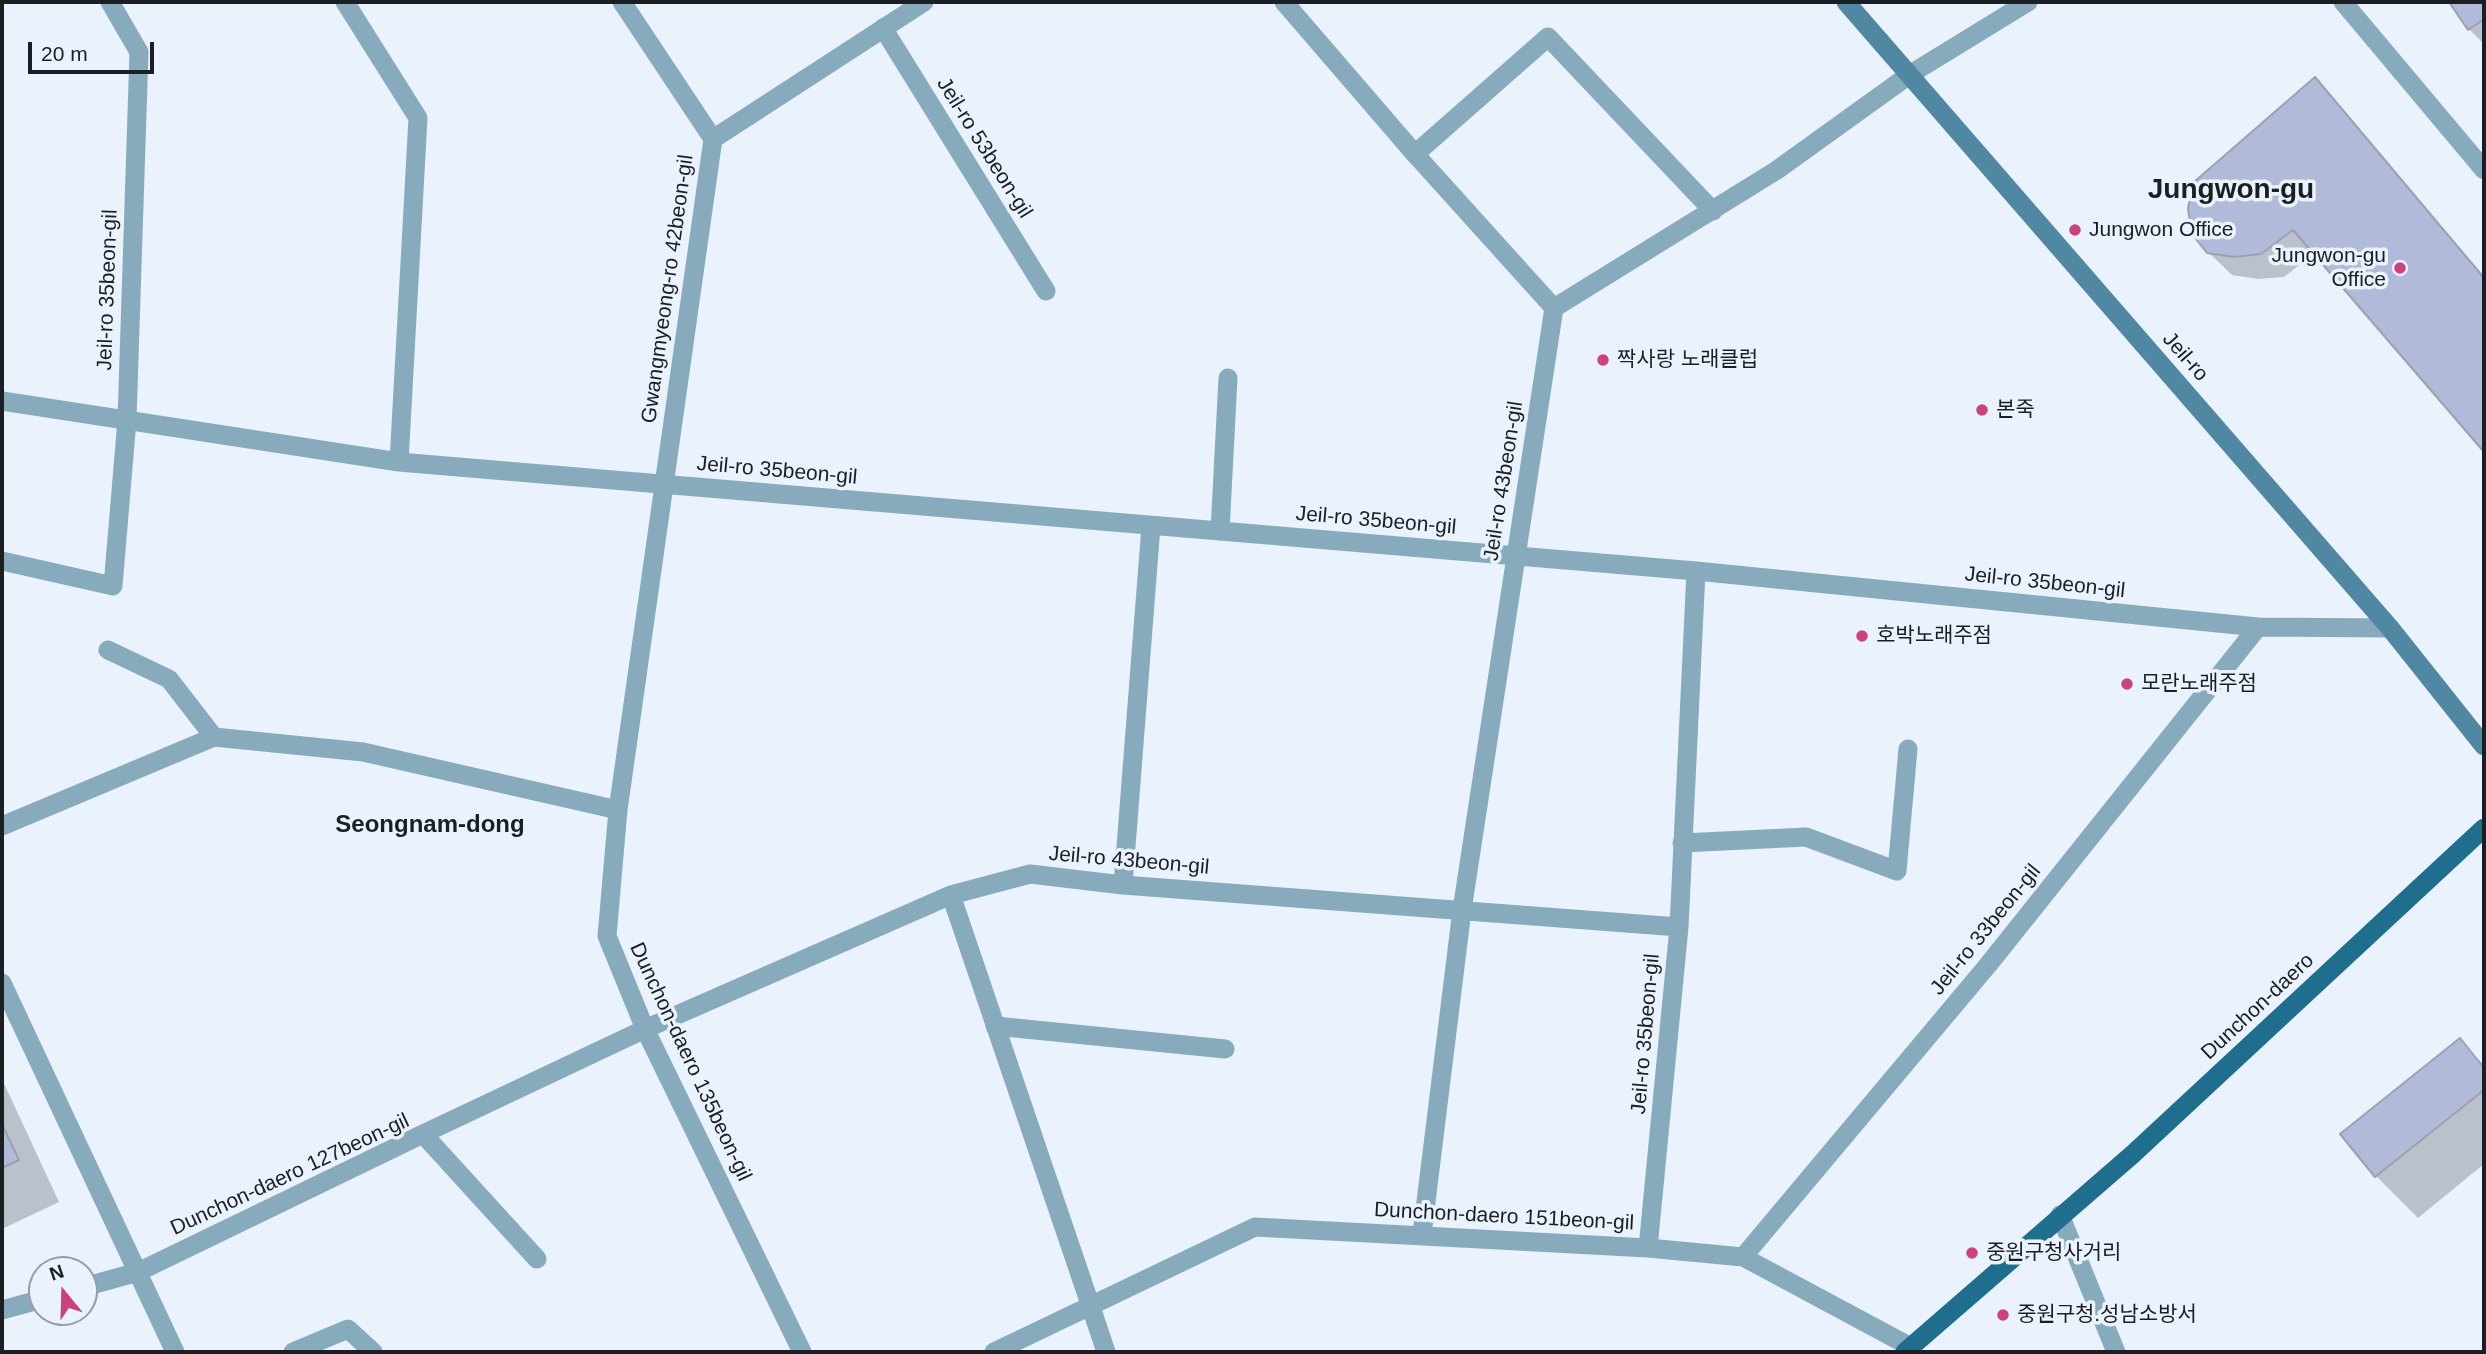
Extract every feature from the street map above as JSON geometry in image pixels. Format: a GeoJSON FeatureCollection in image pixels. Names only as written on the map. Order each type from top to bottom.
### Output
{"type":"FeatureCollection","features":[{"type":"Feature","properties":{"kind":"main road","name":"Jeil-ro"},"geometry":{"type":"LineString","coordinates":[[1846,2],[2390,628],[2484,746]]}},
{"type":"Feature","properties":{"kind":"main road","name":"Dunchon-daero"},"geometry":{"type":"LineString","coordinates":[[1908,1350],[2133,1154],[2484,828]]}},
{"type":"Feature","properties":{"kind":"street","name":"Jeil-ro 35beon-gil"},"geometry":{"type":"LineString","coordinates":[[2,561],[113,586],[127,420],[139,52],[110,2]]}},
{"type":"Feature","properties":{"kind":"street"},"geometry":{"type":"LineString","coordinates":[[345,2],[418,118],[399,462]]}},
{"type":"Feature","properties":{"kind":"street","name":"Gwangmyeong-ro 42beon-gil"},"geometry":{"type":"LineString","coordinates":[[622,2],[713,139],[664,484]]}},
{"type":"Feature","properties":{"kind":"street"},"geometry":{"type":"LineString","coordinates":[[713,139],[924,2]]}},
{"type":"Feature","properties":{"kind":"street"},"geometry":{"type":"LineString","coordinates":[[1284,2],[1415,154],[1554,308],[1777,170],[1909,75],[2028,2]]}},
{"type":"Feature","properties":{"kind":"street"},"geometry":{"type":"LineString","coordinates":[[2343,2],[2484,170]]}},
{"type":"Feature","properties":{"kind":"street","name":"Jeil-ro 53beon-gil"},"geometry":{"type":"LineString","coordinates":[[884,28],[1046,291]]}},
{"type":"Feature","properties":{"kind":"street"},"geometry":{"type":"LineString","coordinates":[[1415,154],[1548,37],[1713,211]]}},
{"type":"Feature","properties":{"kind":"street","name":"Jeil-ro 43beon-gil"},"geometry":{"type":"LineString","coordinates":[[1422,1234],[1462,910],[1554,308]]}},
{"type":"Feature","properties":{"kind":"street"},"geometry":{"type":"LineString","coordinates":[[1220,531],[1228,378]]}},
{"type":"Feature","properties":{"kind":"street","name":"Jeil-ro 35beon-gil"},"geometry":{"type":"LineString","coordinates":[[2,401],[399,462],[1696,571],[2258,626],[2390,628]]}},
{"type":"Feature","properties":{"kind":"street","name":"Dunchon-daero 135beon-gil"},"geometry":{"type":"LineString","coordinates":[[664,484],[618,810],[607,936],[645,1029],[802,1352]]}},
{"type":"Feature","properties":{"kind":"street"},"geometry":{"type":"LineString","coordinates":[[1123,885],[1151,526]]}},
{"type":"Feature","properties":{"kind":"street","name":"Jeil-ro 35beon-gil"},"geometry":{"type":"LineString","coordinates":[[1648,1248],[1679,928],[1696,571]]}},
{"type":"Feature","properties":{"kind":"street","name":"Jeil-ro 33beon-gil"},"geometry":{"type":"LineString","coordinates":[[1743,1257],[1988,965],[2258,626]]}},
{"type":"Feature","properties":{"kind":"street"},"geometry":{"type":"LineString","coordinates":[[108,650],[169,679],[214,737]]}},
{"type":"Feature","properties":{"kind":"street"},"geometry":{"type":"LineString","coordinates":[[2,826],[214,737],[363,752],[618,810]]}},
{"type":"Feature","properties":{"kind":"street"},"geometry":{"type":"LineString","coordinates":[[1682,843],[1806,837],[1897,871],[1908,749]]}},
{"type":"Feature","properties":{"kind":"street","name":"Jeil-ro 43beon-gil"},"geometry":{"type":"LineString","coordinates":[[423,1134],[645,1029],[951,895],[1030,874],[1123,885],[1462,910]]}},
{"type":"Feature","properties":{"kind":"street"},"geometry":{"type":"LineString","coordinates":[[951,895],[1106,1352]]}},
{"type":"Feature","properties":{"kind":"street"},"geometry":{"type":"LineString","coordinates":[[1462,910],[1679,928]]}},
{"type":"Feature","properties":{"kind":"street"},"geometry":{"type":"LineString","coordinates":[[2,983],[175,1352]]}},
{"type":"Feature","properties":{"kind":"street"},"geometry":{"type":"LineString","coordinates":[[995,1026],[1226,1049]]}},
{"type":"Feature","properties":{"kind":"street","name":"Dunchon-daero 127beon-gil"},"geometry":{"type":"LineString","coordinates":[[98,1283],[138,1272],[423,1134],[537,1259]]}},
{"type":"Feature","properties":{"kind":"street"},"geometry":{"type":"LineString","coordinates":[[2060,1215],[2116,1352]]}},
{"type":"Feature","properties":{"kind":"street","name":"Dunchon-daero 151beon-gil"},"geometry":{"type":"LineString","coordinates":[[994,1352],[1255,1227],[1422,1234],[1648,1248],[1743,1257],[1908,1350]]}},
{"type":"Feature","properties":{"kind":"street"},"geometry":{"type":"LineString","coordinates":[[2,1310],[28,1303]]}},
{"type":"Feature","properties":{"kind":"street"},"geometry":{"type":"LineString","coordinates":[[293,1352],[348,1329],[373,1352]]}},
{"type":"Feature","properties":{"kind":"building"},"geometry":{"type":"Polygon","coordinates":[[[2449,2],[2484,2],[2484,19],[2468,30],[2449,2]]]}},
{"type":"Feature","properties":{"kind":"building","name":"Jungwon-gu Office"},"geometry":{"type":"Polygon","coordinates":[[[2315,77],[2484,278],[2484,452],[2293,230],[2261,254],[2234,257],[2207,253],[2191,233],[2188,208],[2194,182],[2315,77]]]}},
{"type":"Feature","properties":{"kind":"building"},"geometry":{"type":"Polygon","coordinates":[[[2460,1038],[2484,1068],[2484,1090],[2375,1177],[2340,1134],[2460,1038]]]}},
{"type":"Feature","properties":{"kind":"building"},"geometry":{"type":"Polygon","coordinates":[[[2,1124],[19,1160],[2,1168],[2,1124]]]}},
{"type":"Feature","properties":{"kind":"place","name":"Jungwon Office"},"geometry":{"type":"Point","coordinates":[2075,230]}},
{"type":"Feature","properties":{"kind":"place","name":"Jungwon-gu Office"},"geometry":{"type":"Point","coordinates":[2400,268]}},
{"type":"Feature","properties":{"kind":"place","name":"짝사랑 노래클럽"},"geometry":{"type":"Point","coordinates":[1603,360]}},
{"type":"Feature","properties":{"kind":"place","name":"본죽"},"geometry":{"type":"Point","coordinates":[1982,410]}},
{"type":"Feature","properties":{"kind":"place","name":"호박노래주점"},"geometry":{"type":"Point","coordinates":[1862,636]}},
{"type":"Feature","properties":{"kind":"place","name":"모란노래주점"},"geometry":{"type":"Point","coordinates":[2127,684]}},
{"type":"Feature","properties":{"kind":"place","name":"중원구청사거리"},"geometry":{"type":"Point","coordinates":[1972,1253]}},
{"type":"Feature","properties":{"kind":"place","name":"중원구청.성남소방서"},"geometry":{"type":"Point","coordinates":[2003,1315]}},
{"type":"Feature","properties":{"kind":"district","name":"Jungwon-gu"},"geometry":{"type":"Point","coordinates":[2231,190]}},
{"type":"Feature","properties":{"kind":"district","name":"Seongnam-dong"},"geometry":{"type":"Point","coordinates":[430,825]}}]}
